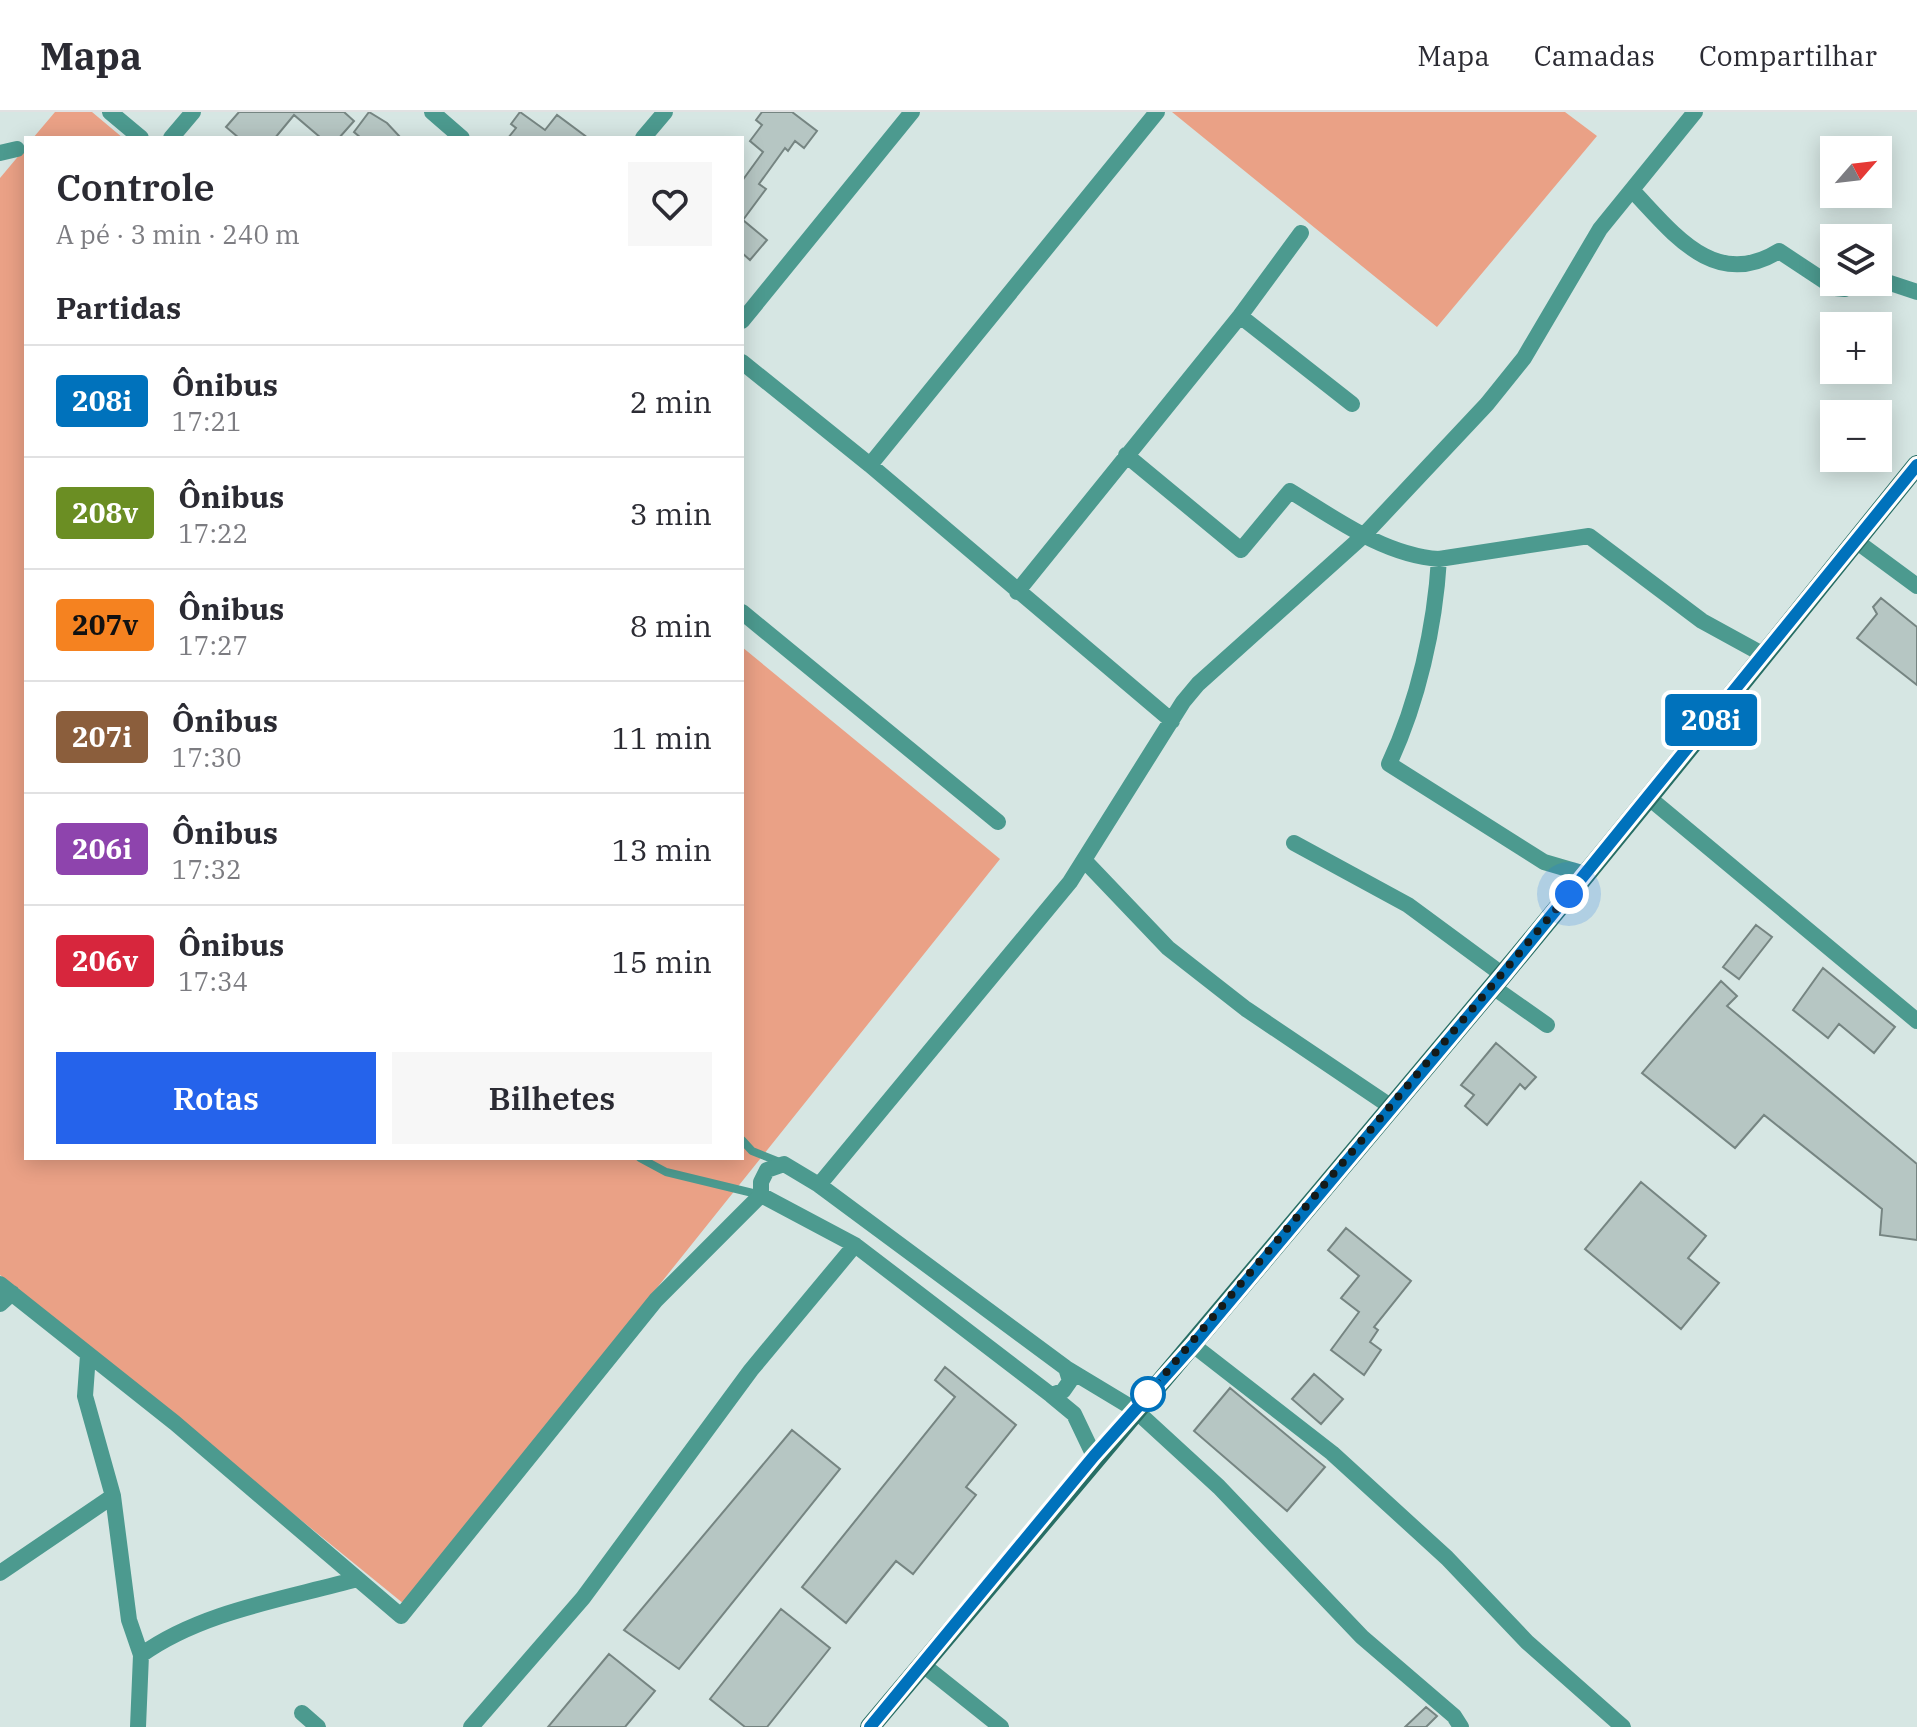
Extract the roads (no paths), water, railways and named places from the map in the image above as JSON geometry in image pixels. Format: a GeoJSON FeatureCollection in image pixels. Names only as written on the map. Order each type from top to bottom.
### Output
{"type":"FeatureCollection","features":[{"type":"Feature","properties":{"kind":"main road"},"geometry":{"type":"LineString","coordinates":[[870,1727],[1094,1456],[1193,1345],[1390,1106],[1498,981],[1917,465]]}},
{"type":"Feature","properties":{"kind":"street"},"geometry":{"type":"LineString","coordinates":[[110,112],[139,136]]}},
{"type":"Feature","properties":{"kind":"street"},"geometry":{"type":"LineString","coordinates":[[173,136],[193,112]]}},
{"type":"Feature","properties":{"kind":"street"},"geometry":{"type":"LineString","coordinates":[[432,112],[460,136]]}},
{"type":"Feature","properties":{"kind":"street"},"geometry":{"type":"LineString","coordinates":[[645,136],[665,112]]}},
{"type":"Feature","properties":{"kind":"street"},"geometry":{"type":"LineString","coordinates":[[744,319],[912,112]]}},
{"type":"Feature","properties":{"kind":"street"},"geometry":{"type":"LineString","coordinates":[[870,465],[1157,112]]}},
{"type":"Feature","properties":{"kind":"street"},"geometry":{"type":"LineString","coordinates":[[819,1185],[1051,906],[1198,684],[1363,536],[1433,464],[1524,358],[1600,229],[1695,112]]}},
{"type":"Feature","properties":{"kind":"street"},"geometry":{"type":"LineString","coordinates":[[1632,190],[1696,253],[1720,263],[1754,264],[1779,251],[1820,278]]}},
{"type":"Feature","properties":{"kind":"street"},"geometry":{"type":"LineString","coordinates":[[1017,592],[1240,316],[1301,233]]}},
{"type":"Feature","properties":{"kind":"street"},"geometry":{"type":"LineString","coordinates":[[1892,284],[1917,292]]}},
{"type":"Feature","properties":{"kind":"street"},"geometry":{"type":"LineString","coordinates":[[1240,316],[1352,404]]}},
{"type":"Feature","properties":{"kind":"street"},"geometry":{"type":"LineString","coordinates":[[744,364],[870,465],[1172,721]]}},
{"type":"Feature","properties":{"kind":"street"},"geometry":{"type":"LineString","coordinates":[[1126,455],[1241,550],[1290,491],[1363,536],[1416,557],[1439,559],[1589,536],[1702,621],[1764,655]]}},
{"type":"Feature","properties":{"kind":"street"},"geometry":{"type":"LineString","coordinates":[[1856,541],[1917,586]]}},
{"type":"Feature","properties":{"kind":"street"},"geometry":{"type":"LineString","coordinates":[[1439,559],[1436,605],[1402,735],[1389,764],[1544,862],[1585,874]]}},
{"type":"Feature","properties":{"kind":"street"},"geometry":{"type":"LineString","coordinates":[[744,614],[998,822]]}},
{"type":"Feature","properties":{"kind":"street"},"geometry":{"type":"LineString","coordinates":[[1648,797],[1917,1021]]}},
{"type":"Feature","properties":{"kind":"street"},"geometry":{"type":"LineString","coordinates":[[1294,843],[1408,905],[1547,1025]]}},
{"type":"Feature","properties":{"kind":"street"},"geometry":{"type":"LineString","coordinates":[[1084,860],[1168,948],[1246,1009],[1390,1106]]}},
{"type":"Feature","properties":{"kind":"street"},"geometry":{"type":"LineString","coordinates":[[4,1294],[88,1355],[401,1616],[656,1300],[761,1195],[761,1182],[767,1170],[784,1164],[819,1185],[1066,1368],[1134,1409],[1219,1487],[1362,1637],[1454,1716],[1461,1727]]}},
{"type":"Feature","properties":{"kind":"street"},"geometry":{"type":"LineString","coordinates":[[761,1195],[855,1245],[1051,1395],[1074,1414],[1094,1456]]}},
{"type":"Feature","properties":{"kind":"street"},"geometry":{"type":"LineString","coordinates":[[471,1727],[583,1598],[751,1370],[855,1245]]}},
{"type":"Feature","properties":{"kind":"street"},"geometry":{"type":"LineString","coordinates":[[1193,1345],[1332,1453],[1447,1558],[1527,1642],[1623,1727]]}},
{"type":"Feature","properties":{"kind":"street"},"geometry":{"type":"LineString","coordinates":[[88,1355],[85,1396],[113,1496],[129,1620],[141,1655],[138,1727]]}},
{"type":"Feature","properties":{"kind":"street"},"geometry":{"type":"LineString","coordinates":[[1051,1395],[1063,1391],[1070,1381],[1066,1368]]}},
{"type":"Feature","properties":{"kind":"street"},"geometry":{"type":"LineString","coordinates":[[1,1571],[113,1496]]}},
{"type":"Feature","properties":{"kind":"street"},"geometry":{"type":"LineString","coordinates":[[141,1655],[190,1627],[357,1579]]}},
{"type":"Feature","properties":{"kind":"street"},"geometry":{"type":"LineString","coordinates":[[922,1664],[1001,1727]]}},
{"type":"Feature","properties":{"kind":"street"},"geometry":{"type":"LineString","coordinates":[[302,1713],[318,1727]]}},
{"type":"Feature","properties":{"kind":"lane"},"geometry":{"type":"LineString","coordinates":[[744,1142],[752,1151],[784,1164]]}},
{"type":"Feature","properties":{"kind":"lane"},"geometry":{"type":"LineString","coordinates":[[644,1160],[666,1172],[761,1195]]}}]}
